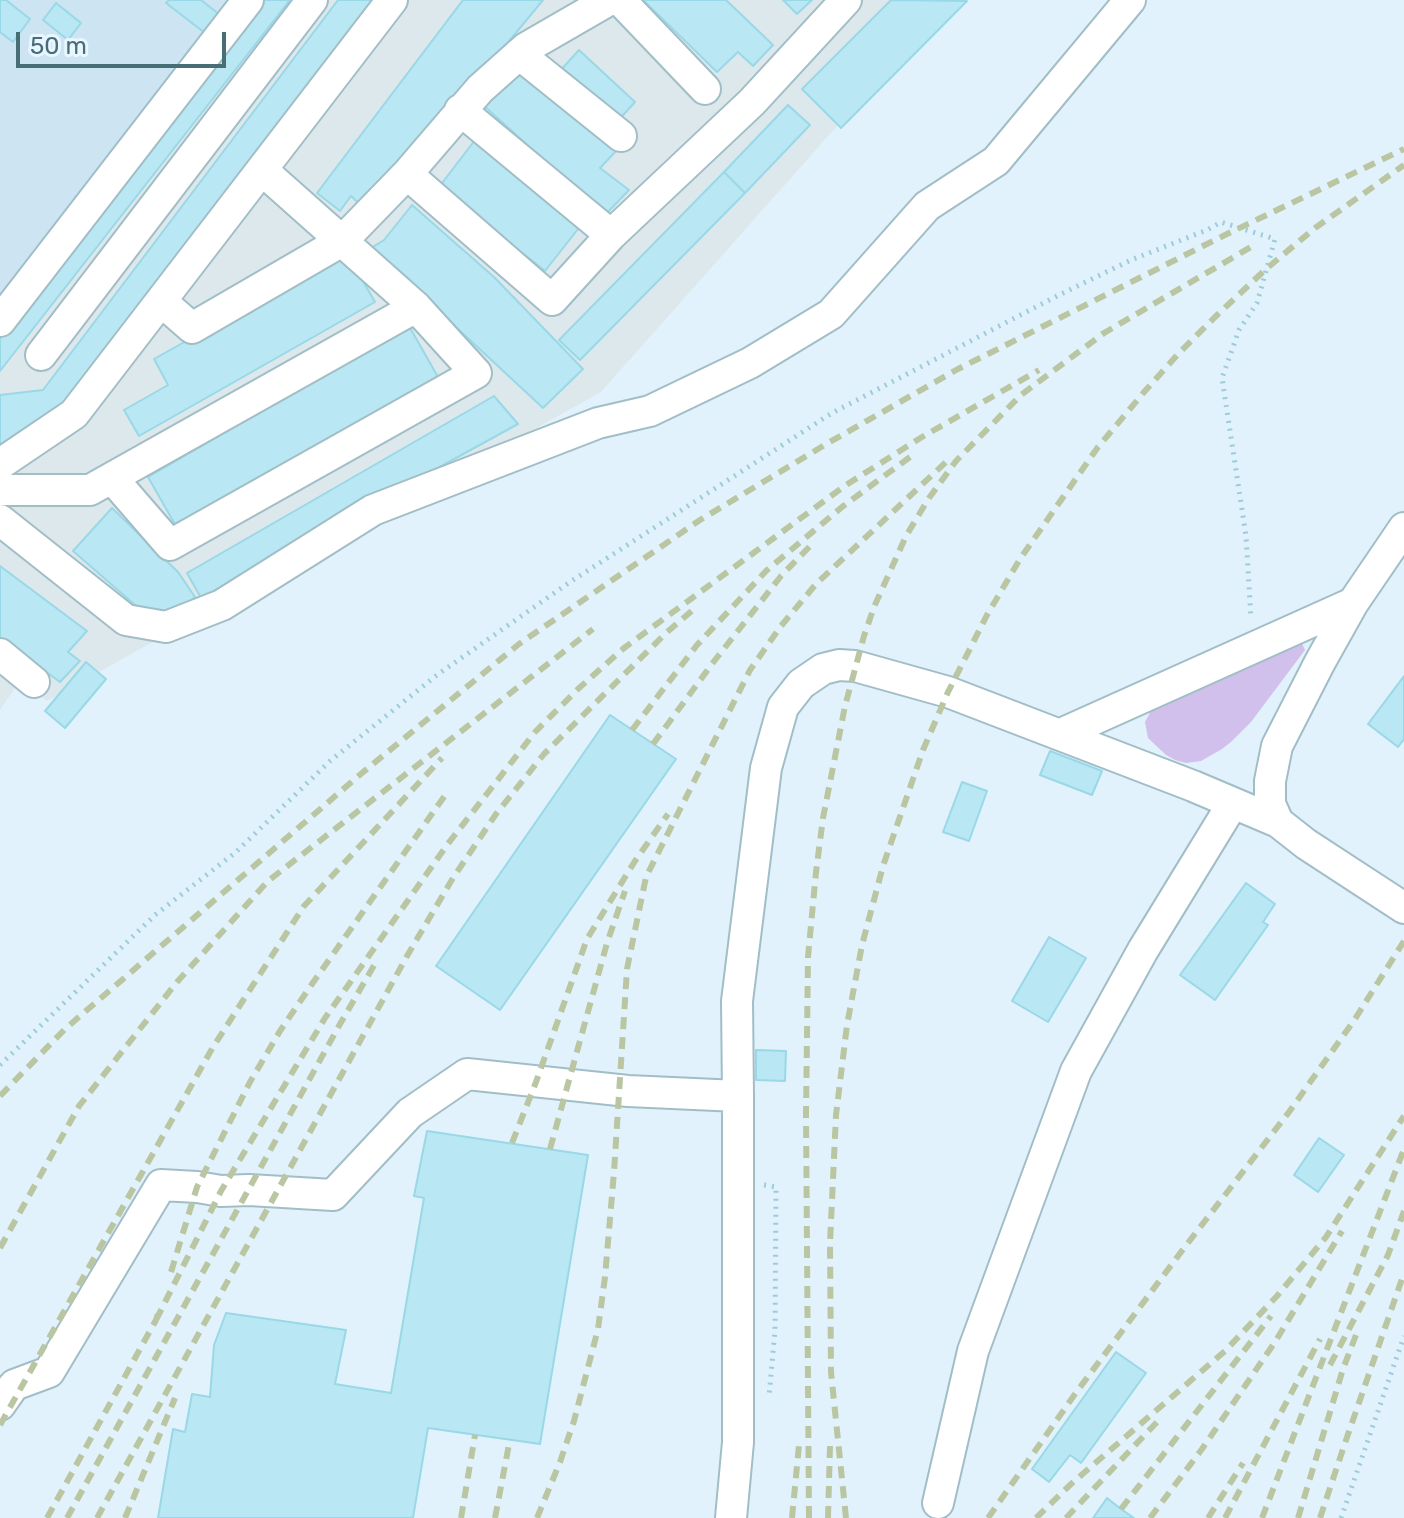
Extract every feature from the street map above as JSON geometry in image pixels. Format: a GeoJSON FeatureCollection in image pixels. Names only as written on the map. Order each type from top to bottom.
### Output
{"type":"FeatureCollection","features":[{"type":"Feature","properties":{"kind":"street"},"geometry":{"type":"LineString","coordinates":[[0,321],[248,0]]}},
{"type":"Feature","properties":{"kind":"street"},"geometry":{"type":"LineString","coordinates":[[41,355],[312,0]]}},
{"type":"Feature","properties":{"kind":"street"},"geometry":{"type":"LineString","coordinates":[[0,464],[74,414],[392,0]]}},
{"type":"Feature","properties":{"kind":"street"},"geometry":{"type":"LineString","coordinates":[[161,301],[192,328],[342,241],[407,174],[480,89],[526,48],[609,0]]}},
{"type":"Feature","properties":{"kind":"street"},"geometry":{"type":"LineString","coordinates":[[620,0],[705,89]]}},
{"type":"Feature","properties":{"kind":"street"},"geometry":{"type":"LineString","coordinates":[[407,174],[552,300],[611,235],[752,102],[846,0]]}},
{"type":"Feature","properties":{"kind":"street"},"geometry":{"type":"LineString","coordinates":[[0,520],[126,620],[166,627],[222,605],[373,510],[598,423],[650,411],[750,363],[831,314],[927,206],[996,161],[1130,0]]}},
{"type":"Feature","properties":{"kind":"street"},"geometry":{"type":"LineString","coordinates":[[519,54],[621,136]]}},
{"type":"Feature","properties":{"kind":"street"},"geometry":{"type":"LineString","coordinates":[[460,110],[611,235]]}},
{"type":"Feature","properties":{"kind":"street"},"geometry":{"type":"LineString","coordinates":[[112,478],[170,545],[476,373],[416,307],[262,170]]}},
{"type":"Feature","properties":{"kind":"street"},"geometry":{"type":"LineString","coordinates":[[0,490],[90,490],[416,307]]}},
{"type":"Feature","properties":{"kind":"street"},"geometry":{"type":"LineString","coordinates":[[1278,822],[1270,804],[1270,781],[1277,746],[1353,603],[1404,528]]}},
{"type":"Feature","properties":{"kind":"street"},"geometry":{"type":"LineString","coordinates":[[1061,734],[1353,603]]}},
{"type":"Feature","properties":{"kind":"street"},"geometry":{"type":"LineString","coordinates":[[0,654],[34,682]]}},
{"type":"Feature","properties":{"kind":"street"},"geometry":{"type":"LineString","coordinates":[[731,1518],[738,1442],[737,1001],[766,768],[783,707],[801,684],[823,669],[839,665],[855,666],[948,692],[1278,822],[1404,908]]}},
{"type":"Feature","properties":{"kind":"street"},"geometry":{"type":"LineString","coordinates":[[938,1503],[973,1351],[1076,1071],[1143,950],[1233,803]]}},
{"type":"Feature","properties":{"kind":"street"},"geometry":{"type":"LineString","coordinates":[[0,1405],[14,1385],[49,1372],[161,1185],[221,1191],[333,1195],[410,1113],[467,1074],[628,1091],[738,1096]]}},
{"type":"Feature","properties":{"kind":"path"},"geometry":{"type":"LineString","coordinates":[[0,1065],[155,915],[236,852],[330,761],[437,675],[534,608],[832,413],[1059,295],[1221,222],[1275,239],[1257,303],[1239,330],[1222,378],[1246,536],[1251,621],[1245,652]]}},
{"type":"Feature","properties":{"kind":"path"},"geometry":{"type":"LineString","coordinates":[[1341,1518],[1404,1336]]}},
{"type":"Feature","properties":{"kind":"shaded area"},"geometry":{"type":"Polygon","coordinates":[[[0,0],[232,0],[0,303],[0,0]]]}},
{"type":"Feature","properties":{"kind":"shaded area"},"geometry":{"type":"Polygon","coordinates":[[[232,0],[949,0],[601,392],[47,701],[20,681],[0,710],[0,303],[232,0]]]}},
{"type":"Feature","properties":{"kind":"shaded area"},"geometry":{"type":"Polygon","coordinates":[[[1300,639],[1305,650],[1251,722],[1222,749],[1201,761],[1186,763],[1166,755],[1148,738],[1145,722],[1152,709],[1300,639]]]}},
{"type":"Feature","properties":{"kind":"building"},"geometry":{"type":"Polygon","coordinates":[[[0,0],[6,0],[30,19],[13,42],[0,32],[0,0]]]}},
{"type":"Feature","properties":{"kind":"building"},"geometry":{"type":"Polygon","coordinates":[[[169,0],[201,0],[220,15],[205,33],[166,3],[169,0]]]}},
{"type":"Feature","properties":{"kind":"building"},"geometry":{"type":"Polygon","coordinates":[[[256,0],[290,0],[0,371],[0,337],[256,0]]]}},
{"type":"Feature","properties":{"kind":"building"},"geometry":{"type":"Polygon","coordinates":[[[338,0],[376,0],[63,412],[0,451],[0,395],[43,390],[338,0]]]}},
{"type":"Feature","properties":{"kind":"building"},"geometry":{"type":"Polygon","coordinates":[[[463,0],[543,0],[366,210],[351,196],[340,211],[317,193],[463,0]]]}},
{"type":"Feature","properties":{"kind":"building"},"geometry":{"type":"Polygon","coordinates":[[[643,0],[726,0],[773,45],[753,66],[738,52],[717,72],[643,0]]]}},
{"type":"Feature","properties":{"kind":"building"},"geometry":{"type":"Polygon","coordinates":[[[783,0],[812,0],[797,14],[783,0]]]}},
{"type":"Feature","properties":{"kind":"building"},"geometry":{"type":"Polygon","coordinates":[[[891,0],[967,1],[841,128],[802,89],[891,0]]]}},
{"type":"Feature","properties":{"kind":"building"},"geometry":{"type":"Polygon","coordinates":[[[56,3],[81,23],[68,40],[43,20],[56,3]]]}},
{"type":"Feature","properties":{"kind":"building"},"geometry":{"type":"Polygon","coordinates":[[[579,50],[635,102],[615,124],[559,72],[579,50]]]}},
{"type":"Feature","properties":{"kind":"building"},"geometry":{"type":"Polygon","coordinates":[[[523,66],[618,149],[600,168],[629,190],[605,215],[483,105],[523,66]]]}},
{"type":"Feature","properties":{"kind":"building"},"geometry":{"type":"Polygon","coordinates":[[[788,105],[810,125],[745,193],[724,172],[788,105]]]}},
{"type":"Feature","properties":{"kind":"building"},"geometry":{"type":"Polygon","coordinates":[[[475,140],[582,224],[545,271],[439,187],[475,140]]]}},
{"type":"Feature","properties":{"kind":"building"},"geometry":{"type":"Polygon","coordinates":[[[724,172],[745,193],[580,360],[559,340],[724,172]]]}},
{"type":"Feature","properties":{"kind":"building"},"geometry":{"type":"Polygon","coordinates":[[[412,205],[494,277],[583,369],[543,408],[371,248],[384,240],[412,205]]]}},
{"type":"Feature","properties":{"kind":"building"},"geometry":{"type":"Polygon","coordinates":[[[338,256],[360,276],[375,302],[139,436],[124,410],[168,385],[154,359],[338,256]]]}},
{"type":"Feature","properties":{"kind":"building"},"geometry":{"type":"Polygon","coordinates":[[[409,326],[438,377],[177,528],[148,477],[409,326]]]}},
{"type":"Feature","properties":{"kind":"building"},"geometry":{"type":"Polygon","coordinates":[[[494,396],[518,424],[201,598],[187,573],[494,396]]]}},
{"type":"Feature","properties":{"kind":"building"},"geometry":{"type":"Polygon","coordinates":[[[112,508],[178,572],[195,597],[182,610],[158,625],[73,551],[112,508]]]}},
{"type":"Feature","properties":{"kind":"building"},"geometry":{"type":"Polygon","coordinates":[[[0,566],[87,631],[68,652],[80,661],[60,682],[0,638],[0,566]]]}},
{"type":"Feature","properties":{"kind":"building"},"geometry":{"type":"Polygon","coordinates":[[[86,662],[106,679],[65,728],[45,711],[86,662]]]}},
{"type":"Feature","properties":{"kind":"building"},"geometry":{"type":"Polygon","coordinates":[[[1404,676],[1404,739],[1398,747],[1368,724],[1404,676]]]}},
{"type":"Feature","properties":{"kind":"building"},"geometry":{"type":"Polygon","coordinates":[[[610,715],[676,759],[500,1010],[436,966],[610,715]]]}},
{"type":"Feature","properties":{"kind":"building"},"geometry":{"type":"Polygon","coordinates":[[[1050,751],[1102,771],[1092,795],[1040,775],[1050,751]]]}},
{"type":"Feature","properties":{"kind":"building"},"geometry":{"type":"Polygon","coordinates":[[[962,782],[987,791],[969,841],[943,832],[962,782]]]}},
{"type":"Feature","properties":{"kind":"building"},"geometry":{"type":"Polygon","coordinates":[[[1246,883],[1275,904],[1263,922],[1268,925],[1215,1000],[1180,975],[1246,883]]]}},
{"type":"Feature","properties":{"kind":"building"},"geometry":{"type":"Polygon","coordinates":[[[1049,937],[1086,958],[1048,1022],[1012,1001],[1049,937]]]}},
{"type":"Feature","properties":{"kind":"building"},"geometry":{"type":"Polygon","coordinates":[[[756,1050],[786,1051],[785,1081],[756,1080],[756,1050]]]}},
{"type":"Feature","properties":{"kind":"building"},"geometry":{"type":"Polygon","coordinates":[[[427,1131],[588,1155],[540,1444],[428,1428],[413,1518],[158,1518],[173,1429],[185,1432],[192,1394],[210,1397],[214,1345],[226,1313],[346,1330],[335,1384],[391,1393],[424,1198],[414,1196],[427,1131]]]}},
{"type":"Feature","properties":{"kind":"building"},"geometry":{"type":"Polygon","coordinates":[[[1319,1138],[1344,1155],[1318,1192],[1294,1175],[1319,1138]]]}},
{"type":"Feature","properties":{"kind":"building"},"geometry":{"type":"Polygon","coordinates":[[[1116,1352],[1146,1373],[1081,1463],[1070,1455],[1049,1482],[1032,1469],[1116,1352]]]}},
{"type":"Feature","properties":{"kind":"building"},"geometry":{"type":"Polygon","coordinates":[[[1107,1498],[1121,1509],[1134,1518],[1093,1518],[1107,1498]]]}},
{"type":"Feature","properties":{"kind":"railway"},"geometry":{"type":"LineString","coordinates":[[0,1096],[65,1029],[362,773],[519,644],[700,520],[958,369],[1404,149]]}},
{"type":"Feature","properties":{"kind":"railway"},"geometry":{"type":"LineString","coordinates":[[846,1518],[831,1372],[830,1243],[836,1115],[847,1025],[862,945],[883,866],[923,750],[987,615],[1020,559],[1098,447],[1179,353],[1266,269],[1315,228],[1404,165]]}},
{"type":"Feature","properties":{"kind":"railway"},"geometry":{"type":"LineString","coordinates":[[809,1518],[808,957],[823,818],[845,706],[874,607],[906,536],[929,498],[956,461],[1021,395],[1104,333],[1256,244]]}},
{"type":"Feature","properties":{"kind":"railway"},"geometry":{"type":"LineString","coordinates":[[156,1320],[221,1191],[325,1018],[447,845],[535,732],[624,648],[846,485],[1039,370]]}},
{"type":"Feature","properties":{"kind":"railway"},"geometry":{"type":"LineString","coordinates":[[632,730],[697,645],[766,571],[842,507],[910,457]]}},
{"type":"Feature","properties":{"kind":"railway"},"geometry":{"type":"LineString","coordinates":[[537,1518],[574,1421],[598,1329],[614,1172],[627,969],[646,877],[750,670],[781,626],[816,584],[946,462]]}},
{"type":"Feature","properties":{"kind":"railway"},"geometry":{"type":"LineString","coordinates":[[653,744],[781,576],[813,543]]}},
{"type":"Feature","properties":{"kind":"railway"},"geometry":{"type":"LineString","coordinates":[[97,1518],[453,878],[496,814],[544,754],[695,608]]}},
{"type":"Feature","properties":{"kind":"railway"},"geometry":{"type":"LineString","coordinates":[[0,1248],[79,1106],[177,982],[268,881],[593,629]]}},
{"type":"Feature","properties":{"kind":"railway"},"geometry":{"type":"LineString","coordinates":[[0,1425],[213,1047],[304,906],[442,758]]}},
{"type":"Feature","properties":{"kind":"railway"},"geometry":{"type":"LineString","coordinates":[[171,1272],[197,1187],[250,1082],[280,1031],[446,794]]}},
{"type":"Feature","properties":{"kind":"railway"},"geometry":{"type":"LineString","coordinates":[[512,1143],[587,939],[668,814]]}},
{"type":"Feature","properties":{"kind":"railway"},"geometry":{"type":"LineString","coordinates":[[550,1149],[607,943],[625,891]]}},
{"type":"Feature","properties":{"kind":"railway"},"geometry":{"type":"LineString","coordinates":[[988,1518],[1075,1394],[1289,1112],[1355,1019],[1404,941]]}},
{"type":"Feature","properties":{"kind":"railway"},"geometry":{"type":"LineString","coordinates":[[67,1518],[376,962]]}},
{"type":"Feature","properties":{"kind":"railway"},"geometry":{"type":"LineString","coordinates":[[1036,1518],[1225,1351],[1277,1296],[1326,1237],[1404,1116]]}},
{"type":"Feature","properties":{"kind":"railway"},"geometry":{"type":"LineString","coordinates":[[1262,1518],[1404,1149]]}},
{"type":"Feature","properties":{"kind":"railway"},"geometry":{"type":"LineString","coordinates":[[1330,1365],[1388,1255],[1404,1211]]}},
{"type":"Feature","properties":{"kind":"railway"},"geometry":{"type":"LineString","coordinates":[[1150,1518],[1202,1449],[1275,1342],[1342,1231]]}},
{"type":"Feature","properties":{"kind":"railway"},"geometry":{"type":"LineString","coordinates":[[1320,1518],[1404,1273]]}},
{"type":"Feature","properties":{"kind":"railway"},"geometry":{"type":"LineString","coordinates":[[47,1518],[159,1310]]}},
{"type":"Feature","properties":{"kind":"railway"},"geometry":{"type":"LineString","coordinates":[[1121,1509],[1271,1316]]}},
{"type":"Feature","properties":{"kind":"railway"},"geometry":{"type":"LineString","coordinates":[[1298,1518],[1356,1335]]}},
{"type":"Feature","properties":{"kind":"railway"},"geometry":{"type":"LineString","coordinates":[[1225,1518],[1320,1339]]}},
{"type":"Feature","properties":{"kind":"railway"},"geometry":{"type":"LineString","coordinates":[[125,1518],[175,1398]]}},
{"type":"Feature","properties":{"kind":"railway"},"geometry":{"type":"LineString","coordinates":[[1066,1518],[1157,1422]]}},
{"type":"Feature","properties":{"kind":"railway"},"geometry":{"type":"LineString","coordinates":[[461,1518],[475,1435]]}},
{"type":"Feature","properties":{"kind":"railway"},"geometry":{"type":"LineString","coordinates":[[495,1518],[510,1439]]}},
{"type":"Feature","properties":{"kind":"railway"},"geometry":{"type":"LineString","coordinates":[[792,1518],[799,1445]]}},
{"type":"Feature","properties":{"kind":"railway"},"geometry":{"type":"LineString","coordinates":[[828,1518],[830,1446]]}},
{"type":"Feature","properties":{"kind":"railway"},"geometry":{"type":"LineString","coordinates":[[1208,1518],[1243,1463]]}}]}
